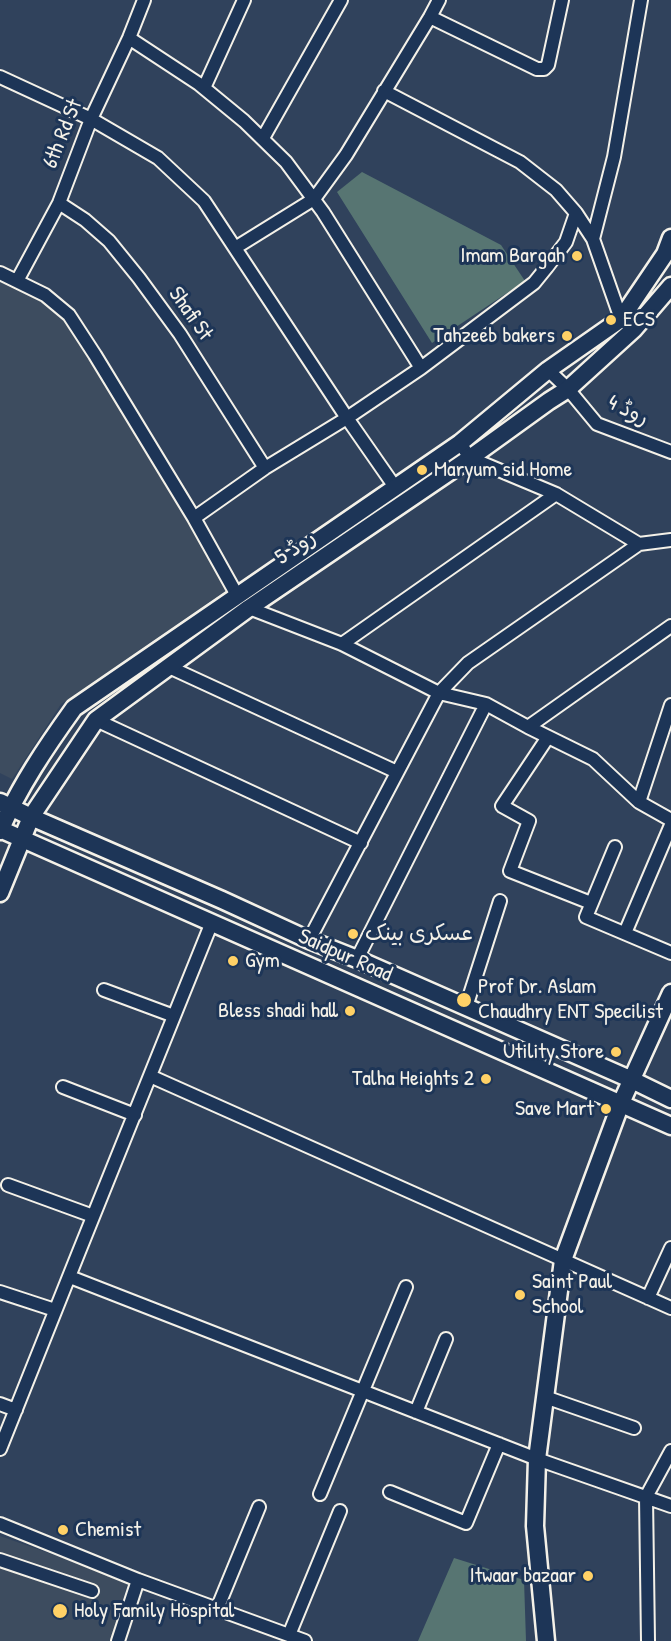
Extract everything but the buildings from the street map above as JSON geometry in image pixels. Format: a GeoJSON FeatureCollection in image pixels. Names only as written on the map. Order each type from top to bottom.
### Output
{"type":"FeatureCollection","features":[{"type":"Feature","properties":{"kind":"main road","name":"روڈ 5"},"geometry":{"type":"LineString","coordinates":[[0,893],[31,818],[96,720],[169,667],[243,602],[395,487],[460,443],[549,370],[621,319],[665,254],[671,238]]}},
{"type":"Feature","properties":{"kind":"main road","name":"روڈ 5"},"geometry":{"type":"LineString","coordinates":[[0,830],[6,805],[74,708],[470,458],[549,400],[568,389],[634,329],[671,286]]}},
{"type":"Feature","properties":{"kind":"main road","name":"Saidpur Road"},"geometry":{"type":"LineString","coordinates":[[6,805],[671,1099]]}},
{"type":"Feature","properties":{"kind":"main road","name":"Saidpur Road"},"geometry":{"type":"LineString","coordinates":[[0,830],[24,838],[671,1126]]}},
{"type":"Feature","properties":{"kind":"main road"},"geometry":{"type":"LineString","coordinates":[[546,1641],[535,1526],[537,1459],[563,1260],[630,1079],[670,997]]}},
{"type":"Feature","properties":{"kind":"street","name":"6th Rd St"},"geometry":{"type":"LineString","coordinates":[[17,281],[58,203],[91,119],[144,0]]}},
{"type":"Feature","properties":{"kind":"street"},"geometry":{"type":"LineString","coordinates":[[204,88],[244,0]]}},
{"type":"Feature","properties":{"kind":"street"},"geometry":{"type":"LineString","coordinates":[[262,138],[341,0]]}},
{"type":"Feature","properties":{"kind":"street"},"geometry":{"type":"LineString","coordinates":[[235,248],[314,200],[346,156],[439,0]]}},
{"type":"Feature","properties":{"kind":"street"},"geometry":{"type":"LineString","coordinates":[[430,17],[537,69],[544,69],[548,65],[562,0]]}},
{"type":"Feature","properties":{"kind":"street"},"geometry":{"type":"LineString","coordinates":[[593,239],[614,157],[641,0]]}},
{"type":"Feature","properties":{"kind":"street"},"geometry":{"type":"LineString","coordinates":[[129,38],[204,88],[244,121],[286,162],[323,212],[422,368]]}},
{"type":"Feature","properties":{"kind":"street"},"geometry":{"type":"LineString","coordinates":[[0,77],[91,119],[158,158],[204,201],[395,487]]}},
{"type":"Feature","properties":{"kind":"street"},"geometry":{"type":"LineString","coordinates":[[384,91],[520,162],[556,190],[576,213],[593,239],[621,319]]}},
{"type":"Feature","properties":{"kind":"street","name":"Shafi St"},"geometry":{"type":"LineString","coordinates":[[58,203],[86,220],[109,240],[140,278],[180,334],[265,468]]}},
{"type":"Feature","properties":{"kind":"street"},"geometry":{"type":"LineString","coordinates":[[194,518],[265,468],[347,418],[422,368],[534,283],[566,242],[576,213]]}},
{"type":"Feature","properties":{"kind":"street"},"geometry":{"type":"LineString","coordinates":[[0,273],[45,296],[69,315],[243,602],[342,644],[439,693],[486,704],[593,759],[639,801],[671,820]]}},
{"type":"Feature","properties":{"kind":"street","name":"روڈ 4"},"geometry":{"type":"LineString","coordinates":[[549,370],[597,424],[671,452]]}},
{"type":"Feature","properties":{"kind":"street"},"geometry":{"type":"LineString","coordinates":[[460,443],[470,458],[556,494],[639,544]]}},
{"type":"Feature","properties":{"kind":"street"},"geometry":{"type":"LineString","coordinates":[[342,644],[556,494]]}},
{"type":"Feature","properties":{"kind":"street"},"geometry":{"type":"LineString","coordinates":[[309,940],[439,693],[468,663],[639,544],[671,540]]}},
{"type":"Feature","properties":{"kind":"street"},"geometry":{"type":"LineString","coordinates":[[528,727],[671,626]]}},
{"type":"Feature","properties":{"kind":"street"},"geometry":{"type":"LineString","coordinates":[[169,667],[397,772]]}},
{"type":"Feature","properties":{"kind":"street"},"geometry":{"type":"LineString","coordinates":[[357,959],[486,704]]}},
{"type":"Feature","properties":{"kind":"street"},"geometry":{"type":"LineString","coordinates":[[639,801],[671,705]]}},
{"type":"Feature","properties":{"kind":"street"},"geometry":{"type":"LineString","coordinates":[[96,720],[361,843]]}},
{"type":"Feature","properties":{"kind":"street"},"geometry":{"type":"LineString","coordinates":[[548,737],[502,806],[529,821],[510,871],[591,903]]}},
{"type":"Feature","properties":{"kind":"street"},"geometry":{"type":"LineString","coordinates":[[625,933],[671,825]]}},
{"type":"Feature","properties":{"kind":"street"},"geometry":{"type":"LineString","coordinates":[[615,847],[586,917],[671,953]]}},
{"type":"Feature","properties":{"kind":"street"},"geometry":{"type":"LineString","coordinates":[[466,1007],[500,901]]}},
{"type":"Feature","properties":{"kind":"street"},"geometry":{"type":"LineString","coordinates":[[0,1449],[212,922]]}},
{"type":"Feature","properties":{"kind":"street"},"geometry":{"type":"LineString","coordinates":[[104,990],[174,1016]]}},
{"type":"Feature","properties":{"kind":"street"},"geometry":{"type":"LineString","coordinates":[[150,1076],[671,1308]]}},
{"type":"Feature","properties":{"kind":"street"},"geometry":{"type":"LineString","coordinates":[[63,1087],[135,1115]]}},
{"type":"Feature","properties":{"kind":"street"},"geometry":{"type":"LineString","coordinates":[[8,1185],[93,1216]]}},
{"type":"Feature","properties":{"kind":"street"},"geometry":{"type":"LineString","coordinates":[[648,1298],[671,1248]]}},
{"type":"Feature","properties":{"kind":"street"},"geometry":{"type":"LineString","coordinates":[[70,1277],[537,1459],[671,1506]]}},
{"type":"Feature","properties":{"kind":"street"},"geometry":{"type":"LineString","coordinates":[[320,1494],[406,1287]]}},
{"type":"Feature","properties":{"kind":"street"},"geometry":{"type":"LineString","coordinates":[[0,1292],[55,1310]]}},
{"type":"Feature","properties":{"kind":"street"},"geometry":{"type":"LineString","coordinates":[[416,1412],[446,1339]]}},
{"type":"Feature","properties":{"kind":"street"},"geometry":{"type":"LineString","coordinates":[[545,1397],[634,1428]]}},
{"type":"Feature","properties":{"kind":"street"},"geometry":{"type":"LineString","coordinates":[[0,1404],[16,1410]]}},
{"type":"Feature","properties":{"kind":"street"},"geometry":{"type":"LineString","coordinates":[[390,1492],[466,1522],[499,1444]]}},
{"type":"Feature","properties":{"kind":"street"},"geometry":{"type":"LineString","coordinates":[[648,1641],[646,1497],[671,1451]]}},
{"type":"Feature","properties":{"kind":"street"},"geometry":{"type":"LineString","coordinates":[[217,1609],[259,1507]]}},
{"type":"Feature","properties":{"kind":"street"},"geometry":{"type":"LineString","coordinates":[[289,1635],[340,1511]]}},
{"type":"Feature","properties":{"kind":"street"},"geometry":{"type":"LineString","coordinates":[[0,1524],[138,1580],[305,1641]]}},
{"type":"Feature","properties":{"kind":"street"},"geometry":{"type":"LineString","coordinates":[[0,1560],[92,1591]]}},
{"type":"Feature","properties":{"kind":"street"},"geometry":{"type":"LineString","coordinates":[[118,1641],[138,1580]]}},
{"type":"Feature","properties":{"kind":"shaded area"},"geometry":{"type":"Polygon","coordinates":[[[0,271],[50,298],[78,328],[231,587],[61,704],[12,779],[0,773],[0,271]]]}},
{"type":"Feature","properties":{"kind":"shaded area","name":"Holy Family Hospital"},"geometry":{"type":"Polygon","coordinates":[[[0,1536],[128,1581],[111,1641],[0,1641],[0,1536]]]}},
{"type":"Feature","properties":{"kind":"green space"},"geometry":{"type":"Polygon","coordinates":[[[362,172],[501,245],[525,281],[432,343],[337,192],[362,172]]]}},
{"type":"Feature","properties":{"kind":"green space"},"geometry":{"type":"Polygon","coordinates":[[[454,1558],[524,1580],[526,1641],[418,1641],[454,1558]]]}},
{"type":"Feature","properties":{"kind":"place","name":"Imam Bargah"},"geometry":{"type":"Point","coordinates":[577,256]}},
{"type":"Feature","properties":{"kind":"place","name":"ECS"},"geometry":{"type":"Point","coordinates":[611,320]}},
{"type":"Feature","properties":{"kind":"place","name":"Tahzeeb bakers"},"geometry":{"type":"Point","coordinates":[567,336]}},
{"type":"Feature","properties":{"kind":"place","name":"Maryum sid Home"},"geometry":{"type":"Point","coordinates":[422,470]}},
{"type":"Feature","properties":{"kind":"place","name":"عسکری بینک"},"geometry":{"type":"Point","coordinates":[353,934]}},
{"type":"Feature","properties":{"kind":"place","name":"Gym"},"geometry":{"type":"Point","coordinates":[233,961]}},
{"type":"Feature","properties":{"kind":"place","name":"Prof Dr. Aslam Chaudhry ENT Specilist"},"geometry":{"type":"Point","coordinates":[464,1000]}},
{"type":"Feature","properties":{"kind":"place","name":"Bless shadi hall"},"geometry":{"type":"Point","coordinates":[350,1011]}},
{"type":"Feature","properties":{"kind":"place","name":"Utility Store"},"geometry":{"type":"Point","coordinates":[616,1052]}},
{"type":"Feature","properties":{"kind":"place","name":"Talha Heights 2"},"geometry":{"type":"Point","coordinates":[486,1079]}},
{"type":"Feature","properties":{"kind":"place","name":"Save Mart"},"geometry":{"type":"Point","coordinates":[606,1109]}},
{"type":"Feature","properties":{"kind":"place","name":"Saint Paul School"},"geometry":{"type":"Point","coordinates":[520,1295]}},
{"type":"Feature","properties":{"kind":"place","name":"Chemist"},"geometry":{"type":"Point","coordinates":[63,1530]}},
{"type":"Feature","properties":{"kind":"place","name":"Itwaar bazaar"},"geometry":{"type":"Point","coordinates":[588,1576]}},
{"type":"Feature","properties":{"kind":"place","name":"Holy Family Hospital"},"geometry":{"type":"Point","coordinates":[60,1611]}}]}
